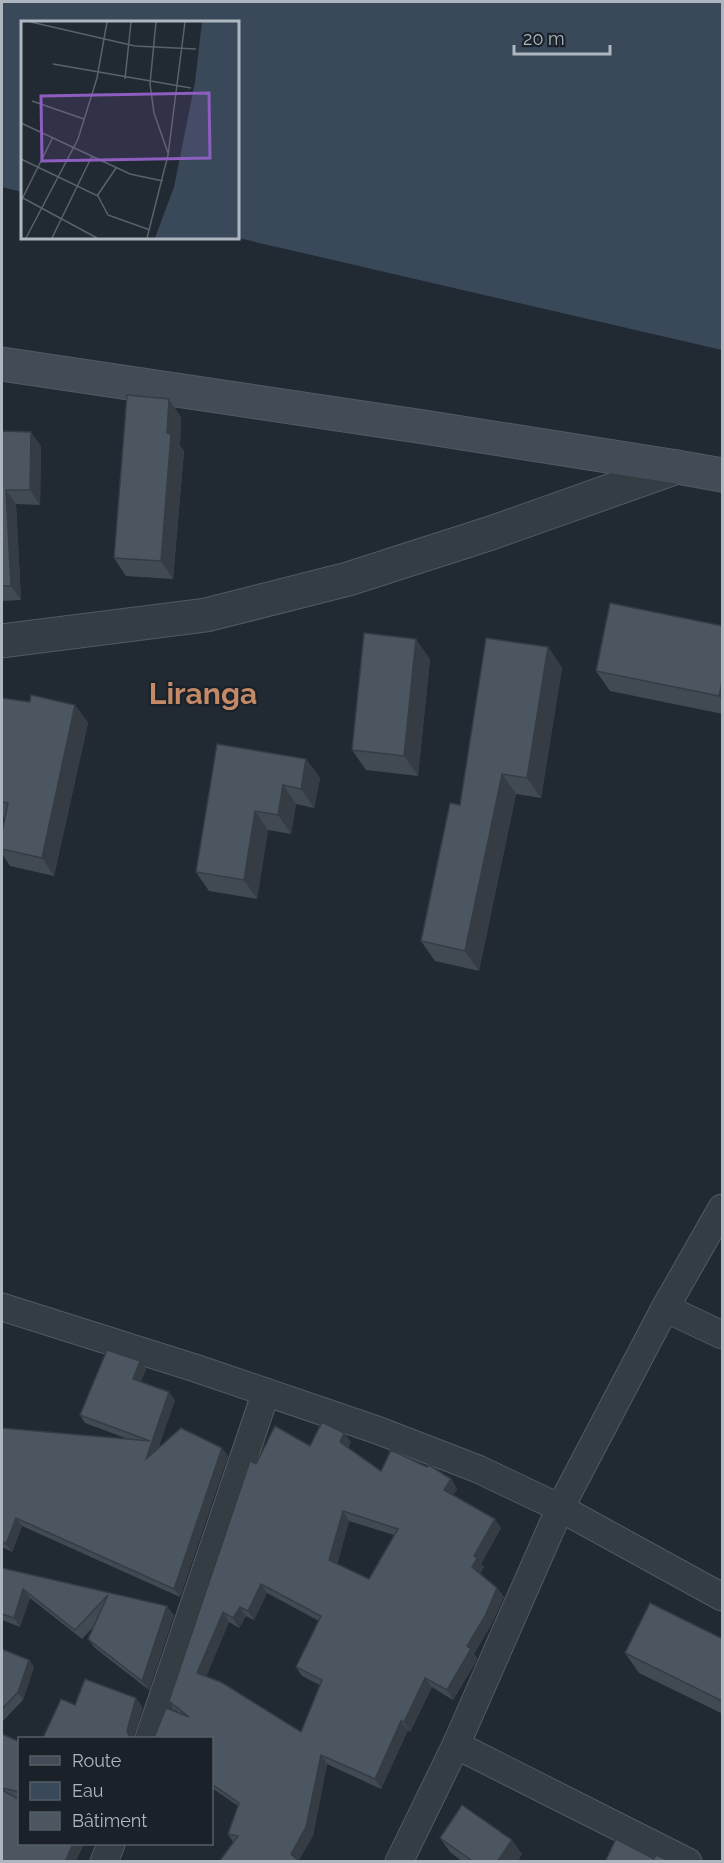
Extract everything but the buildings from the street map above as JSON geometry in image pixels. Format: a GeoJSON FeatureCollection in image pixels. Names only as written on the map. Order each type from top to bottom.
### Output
{"type":"FeatureCollection","features":[{"type":"Feature","properties":{"kind":"main road"},"geometry":{"type":"LineString","coordinates":[[2,364],[677,466],[723,476]]}},
{"type":"Feature","properties":{"kind":"street"},"geometry":{"type":"LineString","coordinates":[[2,641],[206,615],[348,579],[502,529],[677,466]]}},
{"type":"Feature","properties":{"kind":"street"},"geometry":{"type":"LineString","coordinates":[[399,1862],[456,1745],[560,1508],[665,1308],[723,1208]]}},
{"type":"Feature","properties":{"kind":"street"},"geometry":{"type":"LineString","coordinates":[[2,1307],[266,1392],[478,1468],[560,1508],[723,1597]]}},
{"type":"Feature","properties":{"kind":"street"},"geometry":{"type":"LineString","coordinates":[[665,1308],[723,1335]]}},
{"type":"Feature","properties":{"kind":"street"},"geometry":{"type":"LineString","coordinates":[[149,1737],[266,1392]]}},
{"type":"Feature","properties":{"kind":"street"},"geometry":{"type":"LineString","coordinates":[[456,1745],[688,1862]]}},
{"type":"Feature","properties":{"kind":"street"},"geometry":{"type":"LineString","coordinates":[[104,1862],[111,1845]]}},
{"type":"Feature","properties":{"kind":"water"},"geometry":{"type":"Polygon","coordinates":[[[2,2],[722,2],[722,350],[238,238],[238,21],[21,21],[21,192],[2,187],[2,2]]]}},
{"type":"Feature","properties":{"kind":"district","name":"Liranga"},"geometry":{"type":"Point","coordinates":[203,693]}}]}
